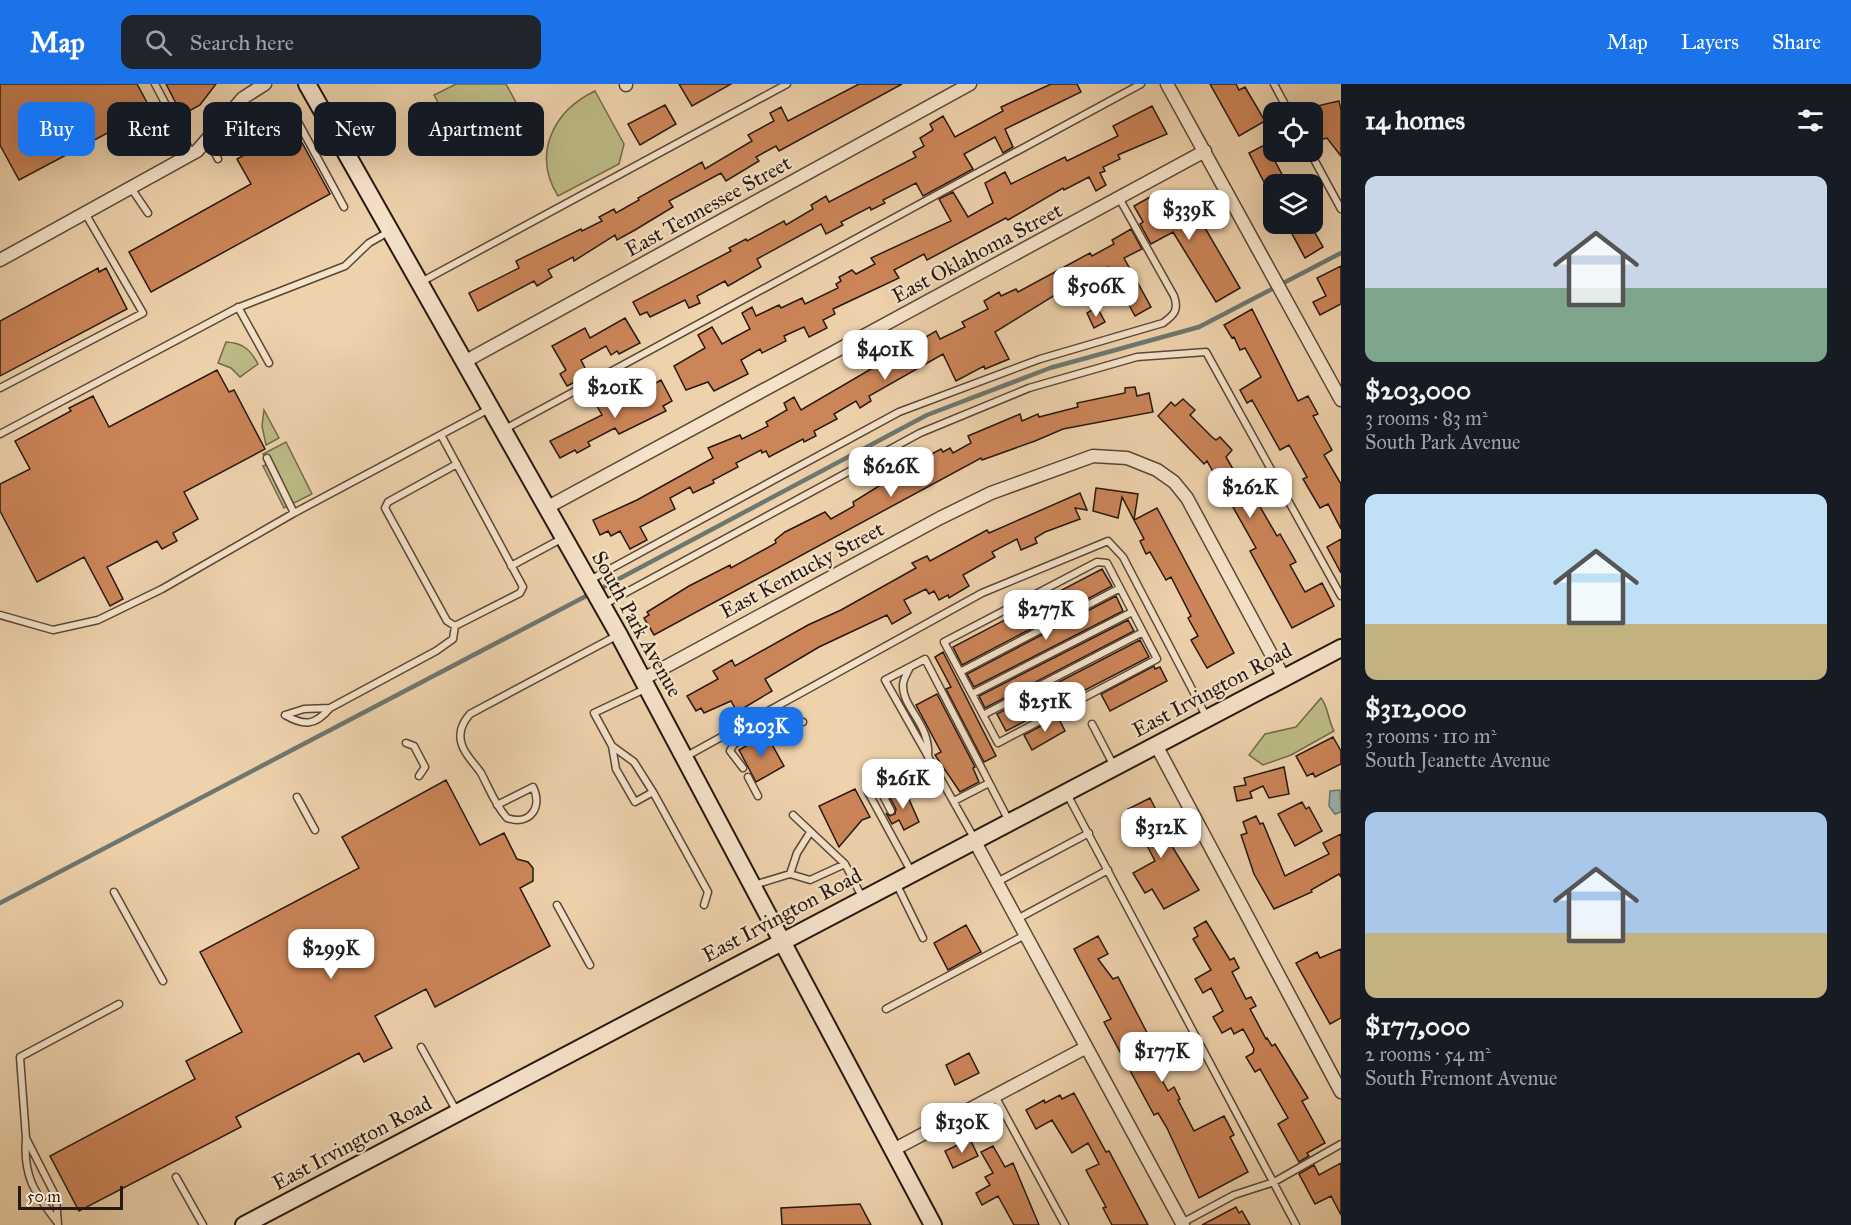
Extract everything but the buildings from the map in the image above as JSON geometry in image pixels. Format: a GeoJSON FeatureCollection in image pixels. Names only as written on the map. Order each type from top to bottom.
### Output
{"type":"FeatureCollection","features":[{"type":"Feature","properties":{"kind":"main road","name":"South Park Avenue"},"geometry":{"type":"LineString","coordinates":[[307,84],[619,635],[933,1225]]}},
{"type":"Feature","properties":{"kind":"main road","name":"East Irvington Road"},"geometry":{"type":"LineString","coordinates":[[244,1225],[1341,648]]}},
{"type":"Feature","properties":{"kind":"street"},"geometry":{"type":"LineString","coordinates":[[240,102],[265,84]]}},
{"type":"Feature","properties":{"kind":"street","name":"East Tennessee Street"},"geometry":{"type":"LineString","coordinates":[[464,362],[970,84]]}},
{"type":"Feature","properties":{"kind":"street"},"geometry":{"type":"LineString","coordinates":[[1167,84],[1341,400]]}},
{"type":"Feature","properties":{"kind":"street"},"geometry":{"type":"LineString","coordinates":[[0,260],[192,154],[203,144]]}},
{"type":"Feature","properties":{"kind":"street","name":"East Oklahoma Street"},"geometry":{"type":"LineString","coordinates":[[546,508],[1205,152]]}},
{"type":"Feature","properties":{"kind":"street","name":"East Kentucky Street"},"geometry":{"type":"LineString","coordinates":[[645,683],[950,513],[991,493],[1093,456],[1127,458],[1157,470],[1174,482],[1187,498],[1284,678]]}},
{"type":"Feature","properties":{"kind":"street"},"geometry":{"type":"LineString","coordinates":[[1156,746],[1341,1092]]}},
{"type":"Feature","properties":{"kind":"street"},"geometry":{"type":"LineString","coordinates":[[974,840],[1183,1224]]}},
{"type":"Feature","properties":{"kind":"street"},"geometry":{"type":"LineString","coordinates":[[893,1150],[1086,1048]]}},
{"type":"Feature","properties":{"kind":"lane"},"geometry":{"type":"LineString","coordinates":[[155,84],[192,154]]}},
{"type":"Feature","properties":{"kind":"lane"},"geometry":{"type":"LineString","coordinates":[[419,283],[787,84]]}},
{"type":"Feature","properties":{"kind":"lane"},"geometry":{"type":"LineString","coordinates":[[503,430],[1141,84]]}},
{"type":"Feature","properties":{"kind":"lane"},"geometry":{"type":"LineString","coordinates":[[1283,84],[1275,86],[1284,102]]}},
{"type":"Feature","properties":{"kind":"lane"},"geometry":{"type":"LineString","coordinates":[[302,129],[344,207]]}},
{"type":"Feature","properties":{"kind":"lane"},"geometry":{"type":"LineString","coordinates":[[1315,162],[1341,209]]}},
{"type":"Feature","properties":{"kind":"lane"},"geometry":{"type":"LineString","coordinates":[[131,188],[148,213]]}},
{"type":"Feature","properties":{"kind":"lane"},"geometry":{"type":"LineString","coordinates":[[588,581],[898,412],[1040,359],[1168,319],[1174,315],[1177,304],[1174,296],[1119,198]]}},
{"type":"Feature","properties":{"kind":"lane"},"geometry":{"type":"LineString","coordinates":[[0,388],[143,313],[85,213]]}},
{"type":"Feature","properties":{"kind":"lane"},"geometry":{"type":"LineString","coordinates":[[0,434],[238,307],[345,266],[369,243],[390,231]]}},
{"type":"Feature","properties":{"kind":"lane"},"geometry":{"type":"LineString","coordinates":[[238,307],[269,363]]}},
{"type":"Feature","properties":{"kind":"lane"},"geometry":{"type":"LineString","coordinates":[[600,603],[920,433],[1029,388],[1137,357],[1206,352],[1341,596]]}},
{"type":"Feature","properties":{"kind":"lane"},"geometry":{"type":"LineString","coordinates":[[0,615],[53,630],[98,620],[212,562],[294,513],[490,408]]}},
{"type":"Feature","properties":{"kind":"lane"},"geometry":{"type":"LineString","coordinates":[[441,435],[523,587],[520,593],[455,626]]}},
{"type":"Feature","properties":{"kind":"lane"},"geometry":{"type":"LineString","coordinates":[[267,458],[294,513]]}},
{"type":"Feature","properties":{"kind":"lane"},"geometry":{"type":"LineString","coordinates":[[455,626],[447,621],[385,508],[387,502],[457,464]]}},
{"type":"Feature","properties":{"kind":"lane"},"geometry":{"type":"LineString","coordinates":[[511,566],[563,538]]}},
{"type":"Feature","properties":{"kind":"lane"},"geometry":{"type":"LineString","coordinates":[[685,757],[982,593],[1108,541],[1123,558],[1207,718]]}},
{"type":"Feature","properties":{"kind":"lane"},"geometry":{"type":"LineString","coordinates":[[1097,562],[1107,563],[1120,588],[1157,659],[998,743],[944,642],[1097,562]]}},
{"type":"Feature","properties":{"kind":"lane"},"geometry":{"type":"LineString","coordinates":[[960,672],[1120,588]]}},
{"type":"Feature","properties":{"kind":"lane"},"geometry":{"type":"LineString","coordinates":[[972,694],[1132,612]]}},
{"type":"Feature","properties":{"kind":"lane"},"geometry":{"type":"LineString","coordinates":[[330,708],[304,709],[285,715],[297,722],[309,724],[321,719],[330,708],[436,651],[453,639],[455,626]]}},
{"type":"Feature","properties":{"kind":"lane"},"geometry":{"type":"LineString","coordinates":[[983,715],[1143,632]]}},
{"type":"Feature","properties":{"kind":"lane"},"geometry":{"type":"LineString","coordinates":[[497,805],[533,787],[538,801],[533,813],[527,819],[521,821],[507,818],[497,805],[480,771],[462,747],[461,729],[465,720],[470,714],[619,635]]}},
{"type":"Feature","properties":{"kind":"lane"},"geometry":{"type":"LineString","coordinates":[[974,840],[885,680],[925,659],[1009,822]]}},
{"type":"Feature","properties":{"kind":"lane"},"geometry":{"type":"LineString","coordinates":[[911,667],[903,684],[904,694],[930,740],[928,758]]}},
{"type":"Feature","properties":{"kind":"lane"},"geometry":{"type":"LineString","coordinates":[[645,683],[594,713],[612,746],[616,769],[635,802],[653,792]]}},
{"type":"Feature","properties":{"kind":"lane"},"geometry":{"type":"LineString","coordinates":[[743,768],[730,751],[734,744],[780,718],[803,722]]}},
{"type":"Feature","properties":{"kind":"lane"},"geometry":{"type":"LineString","coordinates":[[1092,724],[1114,767]]}},
{"type":"Feature","properties":{"kind":"lane"},"geometry":{"type":"LineString","coordinates":[[406,743],[414,747],[425,767],[419,776]]}},
{"type":"Feature","properties":{"kind":"lane"},"geometry":{"type":"LineString","coordinates":[[612,746],[634,762],[653,792],[708,892],[704,905]]}},
{"type":"Feature","properties":{"kind":"lane"},"geometry":{"type":"LineString","coordinates":[[748,777],[758,796]]}},
{"type":"Feature","properties":{"kind":"lane"},"geometry":{"type":"LineString","coordinates":[[954,801],[989,783]]}},
{"type":"Feature","properties":{"kind":"lane"},"geometry":{"type":"LineString","coordinates":[[878,786],[891,811]]}},
{"type":"Feature","properties":{"kind":"lane"},"geometry":{"type":"LineString","coordinates":[[868,792],[912,873]]}},
{"type":"Feature","properties":{"kind":"lane"},"geometry":{"type":"LineString","coordinates":[[1066,792],[1296,1225]]}},
{"type":"Feature","properties":{"kind":"lane"},"geometry":{"type":"LineString","coordinates":[[297,797],[315,830]]}},
{"type":"Feature","properties":{"kind":"lane"},"geometry":{"type":"LineString","coordinates":[[792,815],[809,834],[845,864],[862,898]]}},
{"type":"Feature","properties":{"kind":"lane"},"geometry":{"type":"LineString","coordinates":[[997,882],[1089,833]]}},
{"type":"Feature","properties":{"kind":"lane"},"geometry":{"type":"LineString","coordinates":[[790,874],[797,853],[809,834]]}},
{"type":"Feature","properties":{"kind":"lane"},"geometry":{"type":"LineString","coordinates":[[754,885],[790,874],[810,880],[845,864]]}},
{"type":"Feature","properties":{"kind":"lane"},"geometry":{"type":"LineString","coordinates":[[1017,919],[1108,870]]}},
{"type":"Feature","properties":{"kind":"lane"},"geometry":{"type":"LineString","coordinates":[[895,881],[923,938]]}},
{"type":"Feature","properties":{"kind":"lane"},"geometry":{"type":"LineString","coordinates":[[114,892],[163,981]]}},
{"type":"Feature","properties":{"kind":"lane"},"geometry":{"type":"LineString","coordinates":[[558,905],[590,965]]}},
{"type":"Feature","properties":{"kind":"lane"},"geometry":{"type":"LineString","coordinates":[[886,1009],[1025,935]]}},
{"type":"Feature","properties":{"kind":"lane"},"geometry":{"type":"LineString","coordinates":[[58,1223],[42,1202],[26,1172],[20,1056],[119,1004]]}},
{"type":"Feature","properties":{"kind":"lane"},"geometry":{"type":"LineString","coordinates":[[421,1047],[457,1112]]}},
{"type":"Feature","properties":{"kind":"lane"},"geometry":{"type":"LineString","coordinates":[[995,1096],[1065,1225]]}},
{"type":"Feature","properties":{"kind":"lane"},"geometry":{"type":"LineString","coordinates":[[26,1138],[56,1197],[58,1223]]}},
{"type":"Feature","properties":{"kind":"lane"},"geometry":{"type":"LineString","coordinates":[[1183,1224],[1234,1195],[1274,1182],[1341,1144]]}},
{"type":"Feature","properties":{"kind":"lane"},"geometry":{"type":"LineString","coordinates":[[176,1177],[203,1225]]}},
{"type":"Feature","properties":{"kind":"shaded area"},"geometry":{"type":"Polygon","coordinates":[[[456,84],[506,84],[516,102],[438,102],[434,95],[456,84]]]}},
{"type":"Feature","properties":{"kind":"shaded area"},"geometry":{"type":"Polygon","coordinates":[[[595,91],[624,144],[619,164],[558,196],[550,180],[547,165],[547,150],[551,135],[568,110],[595,91]]]}},
{"type":"Feature","properties":{"kind":"shaded area"},"geometry":{"type":"Polygon","coordinates":[[[226,342],[245,348],[258,364],[240,377],[231,368],[218,363],[226,342]]]}},
{"type":"Feature","properties":{"kind":"shaded area"},"geometry":{"type":"Polygon","coordinates":[[[264,410],[279,438],[266,445],[262,426],[264,410]]]}},
{"type":"Feature","properties":{"kind":"shaded area"},"geometry":{"type":"Polygon","coordinates":[[[286,442],[312,494],[284,508],[263,466],[268,464],[263,454],[286,442]]]}},
{"type":"Feature","properties":{"kind":"shaded area"},"geometry":{"type":"Polygon","coordinates":[[[1321,698],[1334,731],[1291,755],[1263,765],[1249,755],[1265,734],[1296,727],[1321,698]]]}},
{"type":"Feature","properties":{"kind":"water"},"geometry":{"type":"Polygon","coordinates":[[[1340,790],[1341,812],[1335,814],[1329,806],[1330,791],[1340,790]]]}},
{"type":"Feature","properties":{"kind":"waterway"},"geometry":{"type":"LineString","coordinates":[[598,590],[927,415],[1050,368],[1199,327],[1341,253]]}},
{"type":"Feature","properties":{"kind":"waterway"},"geometry":{"type":"LineString","coordinates":[[0,903],[590,594]]}}]}
